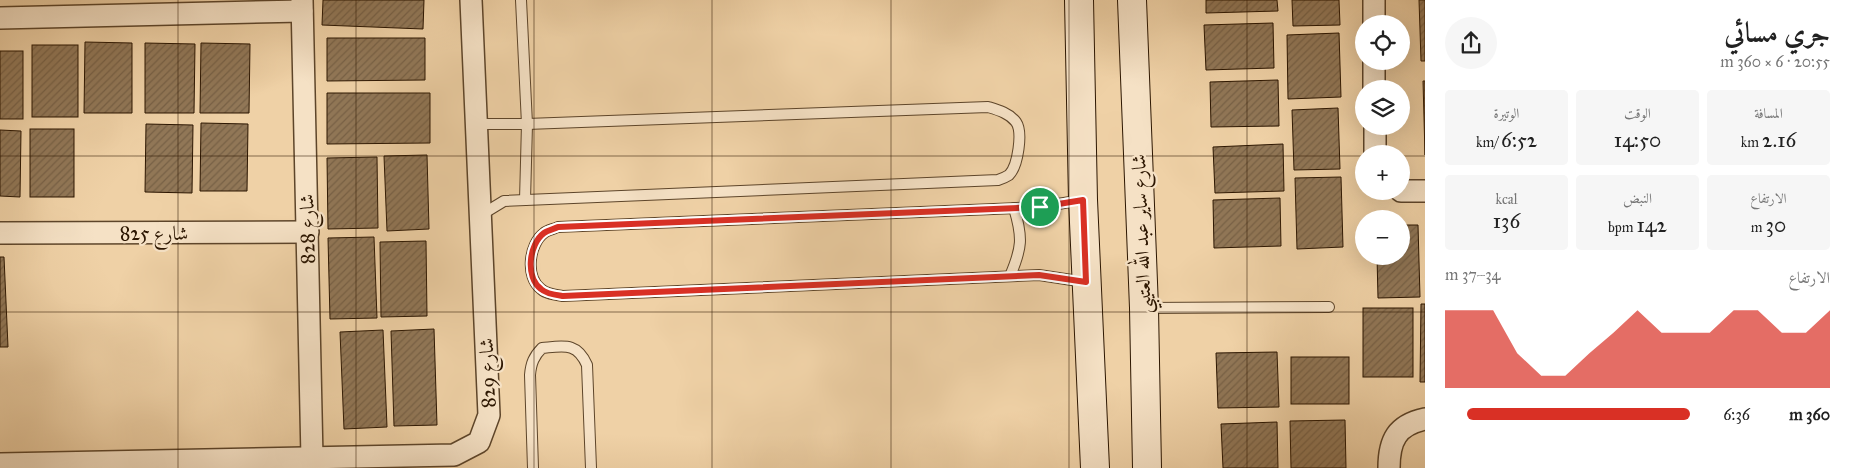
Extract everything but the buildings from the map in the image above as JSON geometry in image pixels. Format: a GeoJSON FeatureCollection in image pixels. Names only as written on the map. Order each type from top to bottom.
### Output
{"type":"FeatureCollection","features":[{"type":"Feature","properties":{"kind":"street","name":"شارع 829"},"geometry":{"type":"LineString","coordinates":[[0,464],[454,455],[479,442],[489,414],[471,0]]}},
{"type":"Feature","properties":{"kind":"street"},"geometry":{"type":"LineString","coordinates":[[1079,0],[1083,200],[1095,468]]}},
{"type":"Feature","properties":{"kind":"street"},"geometry":{"type":"LineString","coordinates":[[1120,0],[1122,42],[1125,56],[1135,81]]}},
{"type":"Feature","properties":{"kind":"street","name":"شارع ساير عبد الله العتيبي"},"geometry":{"type":"LineString","coordinates":[[1132,0],[1144,308],[1147,468]]}},
{"type":"Feature","properties":{"kind":"street"},"geometry":{"type":"LineString","coordinates":[[1374,0],[1374,15]]}},
{"type":"Feature","properties":{"kind":"street"},"geometry":{"type":"LineString","coordinates":[[0,18],[302,5]]}},
{"type":"Feature","properties":{"kind":"street","name":"شارع 828"},"geometry":{"type":"LineString","coordinates":[[302,5],[312,458]]}},
{"type":"Feature","properties":{"kind":"street"},"geometry":{"type":"LineString","coordinates":[[1410,191],[1425,191]]}},
{"type":"Feature","properties":{"kind":"street","name":"شارع 825"},"geometry":{"type":"LineString","coordinates":[[0,234],[308,232]]}},
{"type":"Feature","properties":{"kind":"street"},"geometry":{"type":"LineString","coordinates":[[1389,468],[1390,451],[1397,433],[1415,421],[1425,419]]}},
{"type":"Feature","properties":{"kind":"lane"},"geometry":{"type":"LineString","coordinates":[[521,0],[526,124],[524,200]]}},
{"type":"Feature","properties":{"kind":"lane"},"geometry":{"type":"LineString","coordinates":[[476,124],[526,124],[988,107],[1011,116],[1018,124],[1019,153],[1008,175],[998,180],[504,201],[480,216]]}},
{"type":"Feature","properties":{"kind":"lane"},"geometry":{"type":"LineString","coordinates":[[1083,200],[1040,207],[558,227],[545,232],[536,241],[530,259],[533,280],[541,289],[563,296],[1039,275],[1086,282]]}},
{"type":"Feature","properties":{"kind":"lane"},"geometry":{"type":"LineString","coordinates":[[1010,276],[1019,255],[1021,238],[1014,208]]}},
{"type":"Feature","properties":{"kind":"lane"},"geometry":{"type":"LineString","coordinates":[[1144,308],[1329,307]]}},
{"type":"Feature","properties":{"kind":"lane"},"geometry":{"type":"LineString","coordinates":[[533,468],[531,363],[542,348],[565,346],[576,349],[583,354],[587,365],[591,468]]}},
{"type":"Feature","properties":{"kind":"route"},"geometry":{"type":"LineString","coordinates":[[1083,200],[1086,282],[1039,275],[563,296],[541,289],[533,280],[530,259],[536,241],[545,232],[558,227],[1040,207],[1083,200]]}}]}
